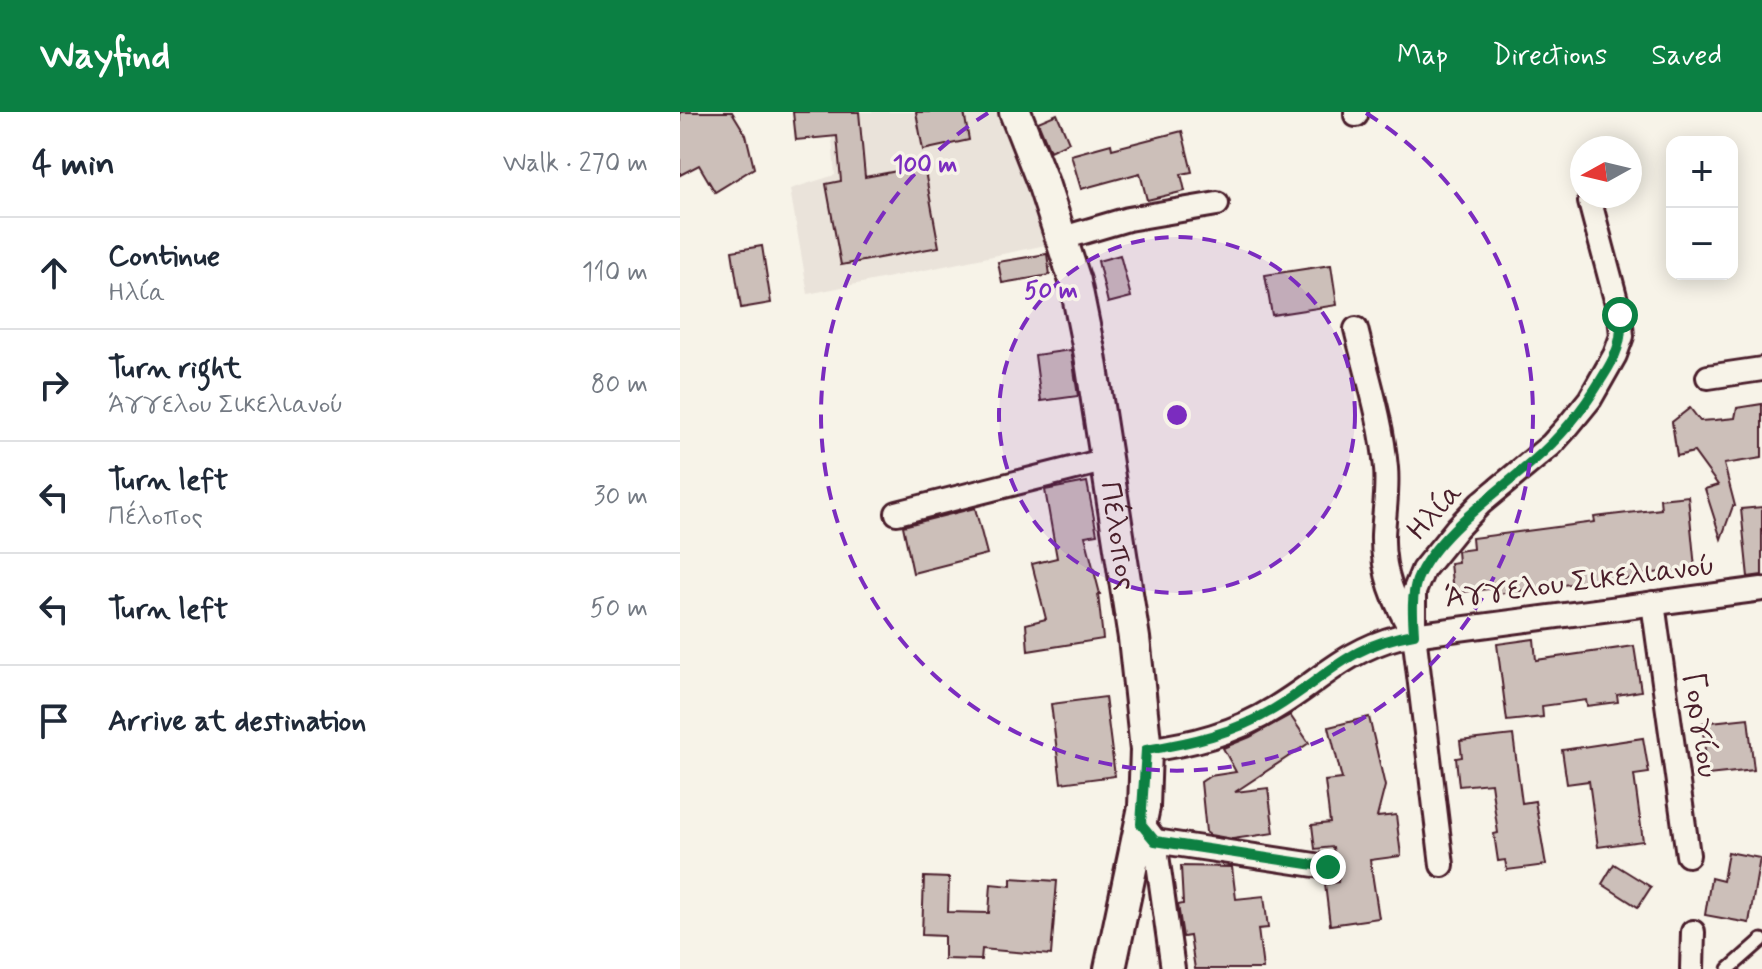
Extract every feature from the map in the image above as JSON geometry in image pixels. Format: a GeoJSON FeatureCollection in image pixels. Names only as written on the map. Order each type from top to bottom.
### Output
{"type":"FeatureCollection","features":[{"type":"Feature","properties":{"kind":"street","name":"Πέλοπος"},"geometry":{"type":"LineString","coordinates":[[1015,112],[1063,238],[1075,281],[1088,343],[1134,638],[1146,750],[1148,832],[1110,969]]}},
{"type":"Feature","properties":{"kind":"street"},"geometry":{"type":"LineString","coordinates":[[1063,238],[1128,219],[1217,204]]}},
{"type":"Feature","properties":{"kind":"street","name":"Ηλία"},"geometry":{"type":"LineString","coordinates":[[1442,865],[1414,634],[1414,592],[1431,558],[1481,503],[1525,469],[1560,436],[1590,399],[1615,355],[1622,336],[1620,315],[1592,208]]}},
{"type":"Feature","properties":{"kind":"street"},"geometry":{"type":"LineString","coordinates":[[1356,329],[1385,461],[1387,497],[1383,537],[1387,578],[1398,609],[1414,634]]}},
{"type":"Feature","properties":{"kind":"street"},"geometry":{"type":"LineString","coordinates":[[1708,377],[1762,369]]}},
{"type":"Feature","properties":{"kind":"street"},"geometry":{"type":"LineString","coordinates":[[897,513],[1107,460]]}},
{"type":"Feature","properties":{"kind":"street","name":"Άγγελου Σικελιανού"},"geometry":{"type":"LineString","coordinates":[[1146,750],[1200,741],[1248,723],[1277,707],[1352,654],[1383,641],[1414,634],[1762,589]]}},
{"type":"Feature","properties":{"kind":"street","name":"Γοργίου"},"geometry":{"type":"LineString","coordinates":[[1653,603],[1688,855]]}},
{"type":"Feature","properties":{"kind":"street"},"geometry":{"type":"LineString","coordinates":[[1173,969],[1148,832],[1328,867]]}},
{"type":"Feature","properties":{"kind":"street"},"geometry":{"type":"LineString","coordinates":[[1692,969],[1693,932]]}},
{"type":"Feature","properties":{"kind":"lane"},"geometry":{"type":"LineString","coordinates":[[1729,969],[1762,940]]}},
{"type":"Feature","properties":{"kind":"shaded area"},"geometry":{"type":"Polygon","coordinates":[[[830,112],[999,112],[1046,245],[808,294],[790,189],[835,175],[830,112]]]}},
{"type":"Feature","properties":{"kind":"building"},"geometry":{"type":"Polygon","coordinates":[[[680,112],[732,112],[746,135],[754,168],[715,192],[699,165],[680,175],[680,112]]]}},
{"type":"Feature","properties":{"kind":"building"},"geometry":{"type":"Polygon","coordinates":[[[793,112],[859,112],[865,177],[924,166],[939,247],[841,265],[826,184],[841,181],[837,136],[796,140],[793,112]]]}},
{"type":"Feature","properties":{"kind":"building"},"geometry":{"type":"Polygon","coordinates":[[[916,112],[964,112],[969,140],[923,150],[916,112]]]}},
{"type":"Feature","properties":{"kind":"building"},"geometry":{"type":"Polygon","coordinates":[[[1057,114],[1069,142],[1050,151],[1038,122],[1057,114]]]}},
{"type":"Feature","properties":{"kind":"building"},"geometry":{"type":"Polygon","coordinates":[[[1182,131],[1192,172],[1181,174],[1185,191],[1147,200],[1140,173],[1081,189],[1071,155],[1111,144],[1112,149],[1182,131]]]}},
{"type":"Feature","properties":{"kind":"building"},"geometry":{"type":"Polygon","coordinates":[[[762,246],[771,303],[741,308],[732,251],[762,246]]]}},
{"type":"Feature","properties":{"kind":"building"},"geometry":{"type":"Polygon","coordinates":[[[1047,254],[1050,275],[1002,283],[998,262],[1047,254]]]}},
{"type":"Feature","properties":{"kind":"building"},"geometry":{"type":"Polygon","coordinates":[[[1120,255],[1131,297],[1108,303],[1098,261],[1120,255]]]}},
{"type":"Feature","properties":{"kind":"building"},"geometry":{"type":"Polygon","coordinates":[[[1331,265],[1337,305],[1272,315],[1265,275],[1331,265]]]}},
{"type":"Feature","properties":{"kind":"building"},"geometry":{"type":"Polygon","coordinates":[[[1071,350],[1078,396],[1041,401],[1035,355],[1071,350]]]}},
{"type":"Feature","properties":{"kind":"building"},"geometry":{"type":"Polygon","coordinates":[[[1762,404],[1762,458],[1724,464],[1735,506],[1721,539],[1705,489],[1718,485],[1694,452],[1677,456],[1672,422],[1690,408],[1700,421],[1735,418],[1737,408],[1762,404]]]}},
{"type":"Feature","properties":{"kind":"building"},"geometry":{"type":"Polygon","coordinates":[[[1087,482],[1097,534],[1085,536],[1100,594],[1103,639],[1028,651],[1026,624],[1046,619],[1032,564],[1057,558],[1045,490],[1087,482]]]}},
{"type":"Feature","properties":{"kind":"building"},"geometry":{"type":"Polygon","coordinates":[[[1688,496],[1695,568],[1497,594],[1497,588],[1453,593],[1450,563],[1458,562],[1457,551],[1473,549],[1472,538],[1595,522],[1594,517],[1661,509],[1660,499],[1688,496]]]}},
{"type":"Feature","properties":{"kind":"building"},"geometry":{"type":"Polygon","coordinates":[[[1762,507],[1762,575],[1748,577],[1741,509],[1762,507]]]}},
{"type":"Feature","properties":{"kind":"building"},"geometry":{"type":"Polygon","coordinates":[[[975,508],[987,554],[913,573],[903,526],[975,508]]]}},
{"type":"Feature","properties":{"kind":"building"},"geometry":{"type":"Polygon","coordinates":[[[1534,639],[1536,660],[1634,646],[1641,691],[1617,695],[1618,702],[1587,706],[1586,700],[1542,706],[1543,717],[1507,721],[1497,644],[1534,639]]]}},
{"type":"Feature","properties":{"kind":"building"},"geometry":{"type":"Polygon","coordinates":[[[1105,697],[1115,776],[1061,783],[1051,704],[1105,697]]]}},
{"type":"Feature","properties":{"kind":"building"},"geometry":{"type":"Polygon","coordinates":[[[1290,715],[1309,743],[1235,792],[1268,788],[1274,833],[1233,839],[1210,835],[1206,832],[1201,782],[1210,776],[1236,772],[1223,748],[1290,715]]]}},
{"type":"Feature","properties":{"kind":"building"},"geometry":{"type":"Polygon","coordinates":[[[1369,717],[1385,786],[1377,817],[1396,815],[1401,856],[1370,860],[1379,918],[1330,925],[1325,884],[1338,882],[1341,863],[1334,855],[1333,847],[1315,849],[1312,825],[1330,823],[1325,781],[1342,779],[1329,727],[1369,717]]]}},
{"type":"Feature","properties":{"kind":"building"},"geometry":{"type":"Polygon","coordinates":[[[1748,718],[1754,770],[1708,775],[1702,723],[1748,718]]]}},
{"type":"Feature","properties":{"kind":"building"},"geometry":{"type":"Polygon","coordinates":[[[1513,735],[1522,803],[1535,801],[1546,865],[1507,870],[1505,860],[1498,861],[1494,834],[1498,833],[1491,783],[1459,786],[1456,758],[1462,757],[1460,741],[1513,735]]]}},
{"type":"Feature","properties":{"kind":"building"},"geometry":{"type":"Polygon","coordinates":[[[1643,738],[1649,773],[1634,775],[1643,841],[1598,847],[1589,781],[1567,784],[1562,750],[1643,738]]]}},
{"type":"Feature","properties":{"kind":"building"},"geometry":{"type":"Polygon","coordinates":[[[1728,852],[1760,858],[1749,923],[1705,915],[1711,878],[1723,881],[1728,852]]]}},
{"type":"Feature","properties":{"kind":"building"},"geometry":{"type":"Polygon","coordinates":[[[1614,864],[1651,887],[1638,907],[1602,884],[1614,864]]]}},
{"type":"Feature","properties":{"kind":"building"},"geometry":{"type":"Polygon","coordinates":[[[1181,866],[1232,867],[1236,899],[1264,896],[1268,928],[1258,929],[1263,969],[1195,969],[1190,936],[1183,937],[1178,905],[1183,904],[1181,866]]]}},
{"type":"Feature","properties":{"kind":"building"},"geometry":{"type":"Polygon","coordinates":[[[924,877],[949,878],[948,912],[989,913],[991,884],[1011,886],[1011,878],[1057,881],[1051,955],[982,949],[981,960],[944,959],[944,936],[922,935],[924,877]]]}},
{"type":"Feature","properties":{"kind":"route"},"geometry":{"type":"LineString","coordinates":[[1328,867],[1155,841],[1141,824],[1146,750],[1187,744],[1239,727],[1277,707],[1352,654],[1383,641],[1414,634],[1414,592],[1423,570],[1481,503],[1551,445],[1590,399],[1607,371],[1622,336],[1620,315]]}}]}
